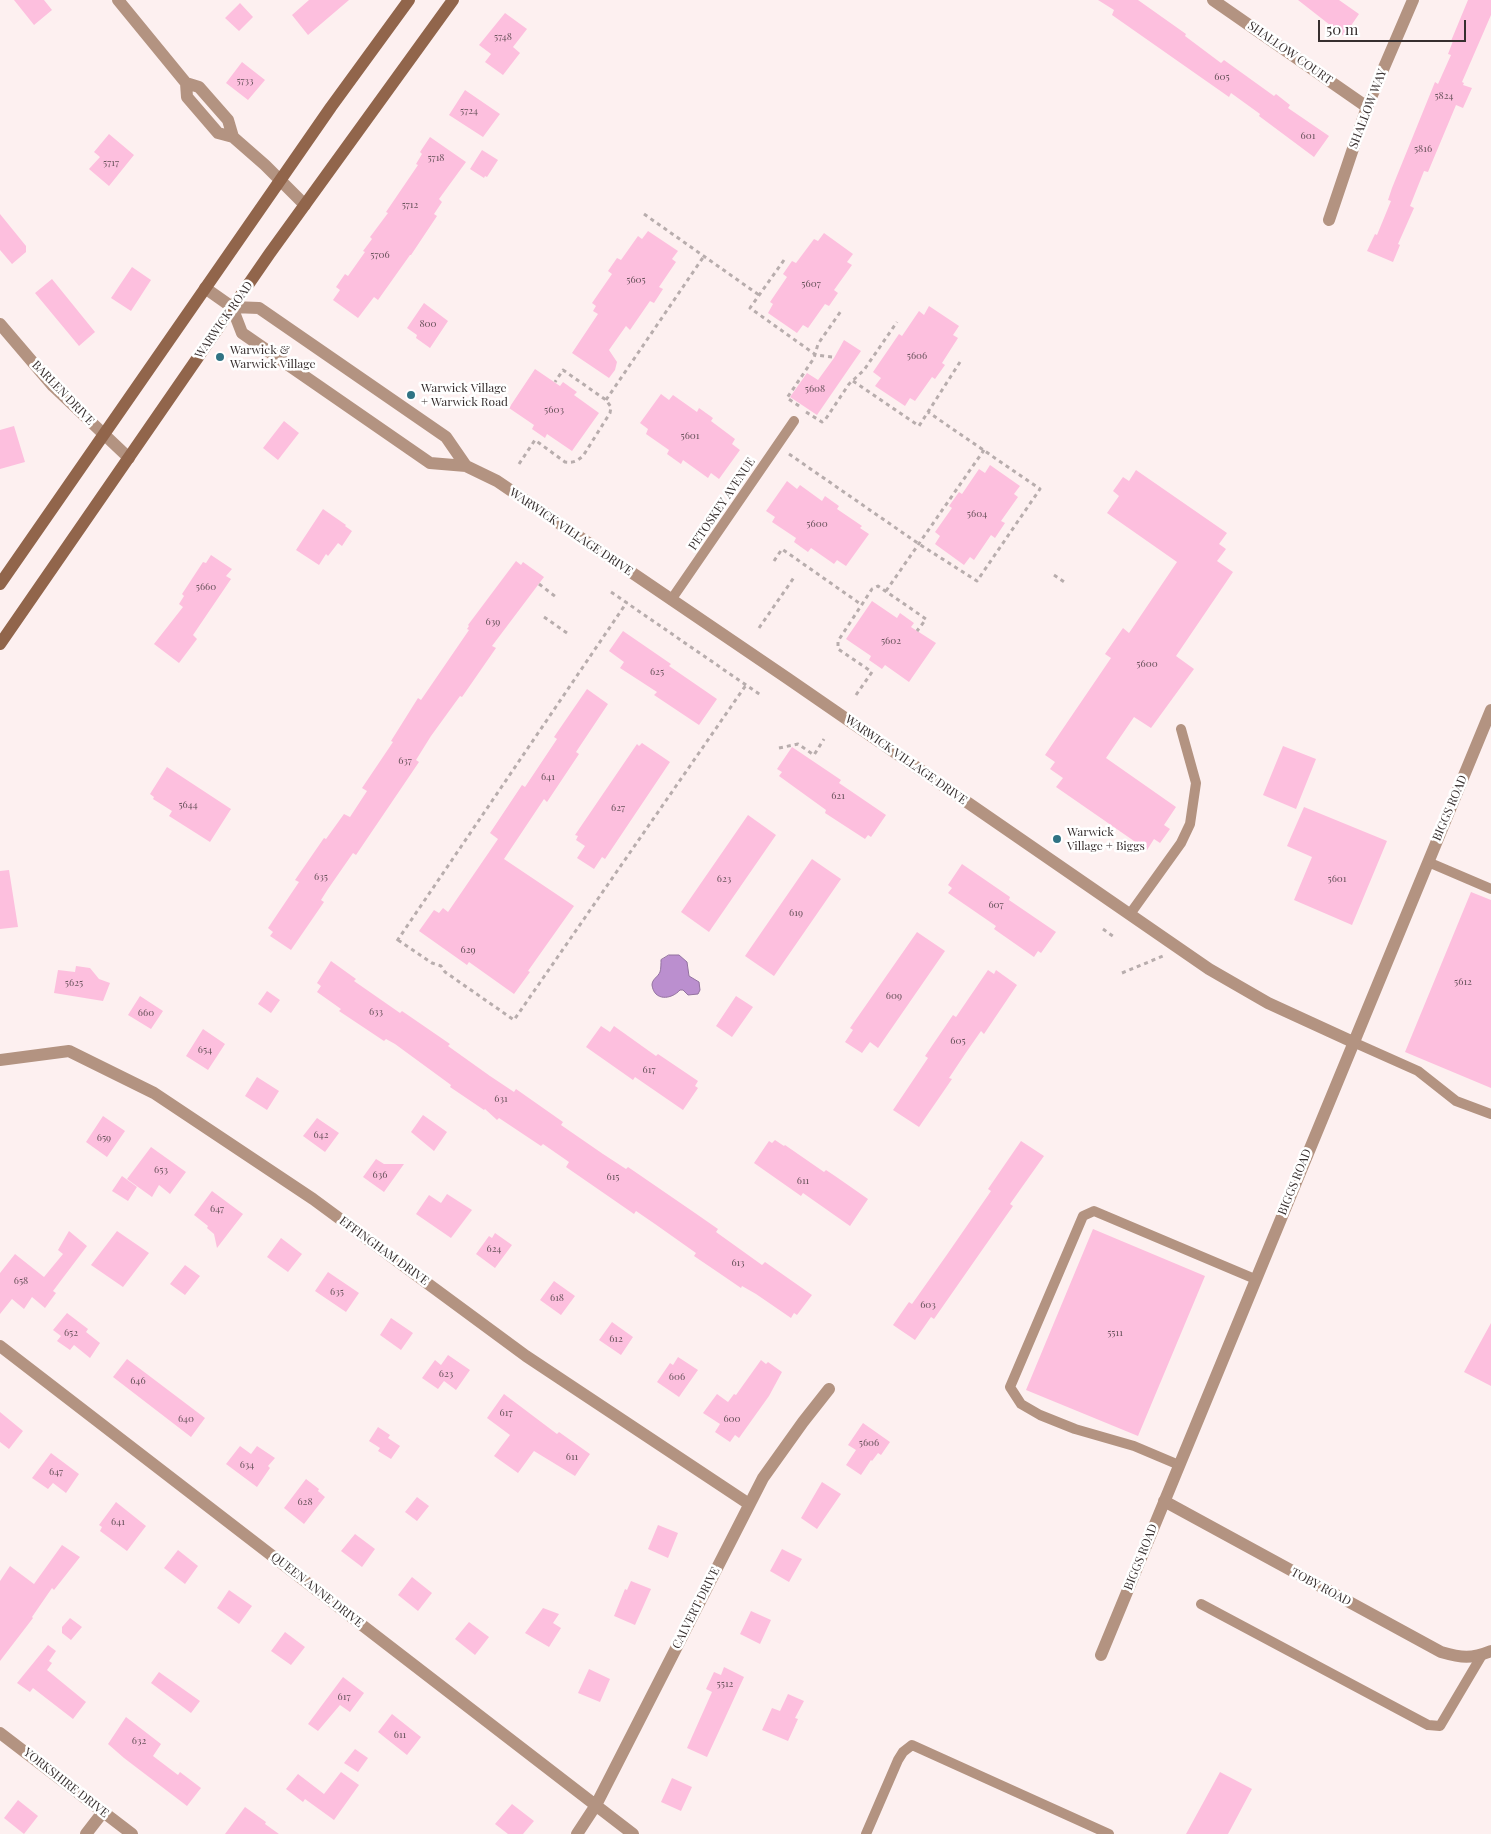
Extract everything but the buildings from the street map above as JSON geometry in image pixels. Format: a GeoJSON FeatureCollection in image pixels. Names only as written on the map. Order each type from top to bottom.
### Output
{"type":"FeatureCollection","features":[{"type":"Feature","properties":{"kind":"main road"},"geometry":{"type":"LineString","coordinates":[[0,584],[205,288],[409,0]]}},
{"type":"Feature","properties":{"kind":"main road","name":"WARWICK ROAD"},"geometry":{"type":"LineString","coordinates":[[0,644],[232,307],[453,0]]}},
{"type":"Feature","properties":{"kind":"street"},"geometry":{"type":"LineString","coordinates":[[118,0],[186,83],[199,87],[228,120],[233,137],[305,204]]}},
{"type":"Feature","properties":{"kind":"street","name":"SHALLOW COURT"},"geometry":{"type":"LineString","coordinates":[[1213,0],[1367,107]]}},
{"type":"Feature","properties":{"kind":"street","name":"SHALLOW WAY"},"geometry":{"type":"LineString","coordinates":[[1328,220],[1367,107],[1414,0]]}},
{"type":"Feature","properties":{"kind":"street"},"geometry":{"type":"LineString","coordinates":[[205,288],[232,307]]}},
{"type":"Feature","properties":{"kind":"street","name":"WARWICK VILLAGE DRIVE"},"geometry":{"type":"LineString","coordinates":[[466,466],[446,437],[258,308],[232,307],[242,333],[422,458],[430,463],[466,466],[497,481],[1209,968],[1268,1003],[1353,1042]]}},
{"type":"Feature","properties":{"kind":"street","name":"BARLEN DRIVE"},"geometry":{"type":"LineString","coordinates":[[0,324],[53,386],[129,458]]}},
{"type":"Feature","properties":{"kind":"street","name":"BIGGS ROAD"},"geometry":{"type":"LineString","coordinates":[[1101,1655],[1491,710]]}},
{"type":"Feature","properties":{"kind":"street","name":"EFFINGHAM DRIVE"},"geometry":{"type":"LineString","coordinates":[[0,1060],[69,1050],[154,1093],[313,1199],[526,1356],[749,1504]]}},
{"type":"Feature","properties":{"kind":"street","name":"QUEEN ANNE DRIVE"},"geometry":{"type":"LineString","coordinates":[[0,1346],[633,1834]]}},
{"type":"Feature","properties":{"kind":"street","name":"CALVERT DRIVE"},"geometry":{"type":"LineString","coordinates":[[577,1834],[596,1805],[749,1504],[764,1478],[803,1422],[829,1389]]}},
{"type":"Feature","properties":{"kind":"street","name":"TOBY ROAD"},"geometry":{"type":"LineString","coordinates":[[1164,1502],[1441,1652],[1461,1658],[1486,1653]]}},
{"type":"Feature","properties":{"kind":"street","name":"YORKSHIRE DRIVE"},"geometry":{"type":"LineString","coordinates":[[0,1733],[132,1834]]}},
{"type":"Feature","properties":{"kind":"street"},"geometry":{"type":"LineString","coordinates":[[86,1834],[103,1812]]}},
{"type":"Feature","properties":{"kind":"lane","name":"PETOSKEY AVENUE"},"geometry":{"type":"LineString","coordinates":[[671,600],[794,421]]}},
{"type":"Feature","properties":{"kind":"lane"},"geometry":{"type":"LineString","coordinates":[[1130,914],[1181,843],[1190,824],[1196,783],[1181,729]]}},
{"type":"Feature","properties":{"kind":"lane"},"geometry":{"type":"LineString","coordinates":[[1428,862],[1491,889]]}},
{"type":"Feature","properties":{"kind":"lane"},"geometry":{"type":"LineString","coordinates":[[1353,1042],[1418,1071],[1456,1101],[1491,1114]]}},
{"type":"Feature","properties":{"kind":"lane"},"geometry":{"type":"LineString","coordinates":[[1179,1465],[1134,1446],[1075,1430],[1040,1415],[1021,1404],[1010,1387],[1083,1216],[1094,1211],[1255,1278]]}},
{"type":"Feature","properties":{"kind":"lane"},"geometry":{"type":"LineString","coordinates":[[1201,1604],[1428,1725],[1440,1726],[1486,1653]]}},
{"type":"Feature","properties":{"kind":"lane"},"geometry":{"type":"LineString","coordinates":[[866,1834],[898,1760],[903,1752],[912,1745],[1109,1834]]}},
{"type":"Feature","properties":{"kind":"path"},"geometry":{"type":"LineString","coordinates":[[644,214],[759,295]]}},
{"type":"Feature","properties":{"kind":"path"},"geometry":{"type":"LineString","coordinates":[[606,400],[704,256]]}},
{"type":"Feature","properties":{"kind":"path"},"geometry":{"type":"LineString","coordinates":[[784,260],[750,308],[816,355],[832,358]]}},
{"type":"Feature","properties":{"kind":"path"},"geometry":{"type":"LineString","coordinates":[[841,311],[818,344],[816,355],[787,398],[822,422],[853,381],[864,370],[897,322]]}},
{"type":"Feature","properties":{"kind":"path"},"geometry":{"type":"LineString","coordinates":[[853,381],[918,426],[960,362]]}},
{"type":"Feature","properties":{"kind":"path"},"geometry":{"type":"LineString","coordinates":[[519,464],[535,440],[566,462],[577,461],[583,456],[610,413],[611,407],[606,400],[563,370],[555,382]]}},
{"type":"Feature","properties":{"kind":"path"},"geometry":{"type":"LineString","coordinates":[[788,454],[918,544],[977,581],[1040,489],[928,412]]}},
{"type":"Feature","properties":{"kind":"path"},"geometry":{"type":"LineString","coordinates":[[886,591],[984,450]]}},
{"type":"Feature","properties":{"kind":"path"},"geometry":{"type":"LineString","coordinates":[[774,561],[782,549],[862,605]]}},
{"type":"Feature","properties":{"kind":"path"},"geometry":{"type":"LineString","coordinates":[[1054,575],[1067,584]]}},
{"type":"Feature","properties":{"kind":"path"},"geometry":{"type":"LineString","coordinates":[[759,628],[795,576]]}},
{"type":"Feature","properties":{"kind":"path"},"geometry":{"type":"LineString","coordinates":[[539,584],[556,597]]}},
{"type":"Feature","properties":{"kind":"path"},"geometry":{"type":"LineString","coordinates":[[856,695],[872,672],[838,648],[837,645],[854,616],[875,587],[878,586],[886,591],[926,619],[917,631]]}},
{"type":"Feature","properties":{"kind":"path"},"geometry":{"type":"LineString","coordinates":[[611,592],[762,696]]}},
{"type":"Feature","properties":{"kind":"path"},"geometry":{"type":"LineString","coordinates":[[627,602],[398,941],[432,963],[441,966],[446,972],[514,1020],[746,685]]}},
{"type":"Feature","properties":{"kind":"path"},"geometry":{"type":"LineString","coordinates":[[850,613],[854,616]]}},
{"type":"Feature","properties":{"kind":"path"},"geometry":{"type":"LineString","coordinates":[[544,617],[567,633]]}},
{"type":"Feature","properties":{"kind":"path"},"geometry":{"type":"LineString","coordinates":[[779,748],[798,744],[814,755],[824,739]]}},
{"type":"Feature","properties":{"kind":"path"},"geometry":{"type":"LineString","coordinates":[[1102,929],[1114,937]]}},
{"type":"Feature","properties":{"kind":"path"},"geometry":{"type":"LineString","coordinates":[[1122,973],[1163,957]]}},
{"type":"Feature","properties":{"kind":"shaded area"},"geometry":{"type":"Polygon","coordinates":[[[669,955],[679,955],[687,962],[689,976],[699,982],[700,990],[698,994],[688,995],[683,990],[680,990],[672,996],[663,997],[656,994],[653,990],[652,983],[660,972],[661,960],[669,955]]]}},
{"type":"Feature","properties":{"kind":"place","name":"Warwick & Warwick Village"},"geometry":{"type":"Point","coordinates":[220,357]}},
{"type":"Feature","properties":{"kind":"place","name":"Warwick Village + Warwick Road"},"geometry":{"type":"Point","coordinates":[411,395]}},
{"type":"Feature","properties":{"kind":"place","name":"Warwick Village + Biggs"},"geometry":{"type":"Point","coordinates":[1057,839]}}]}
